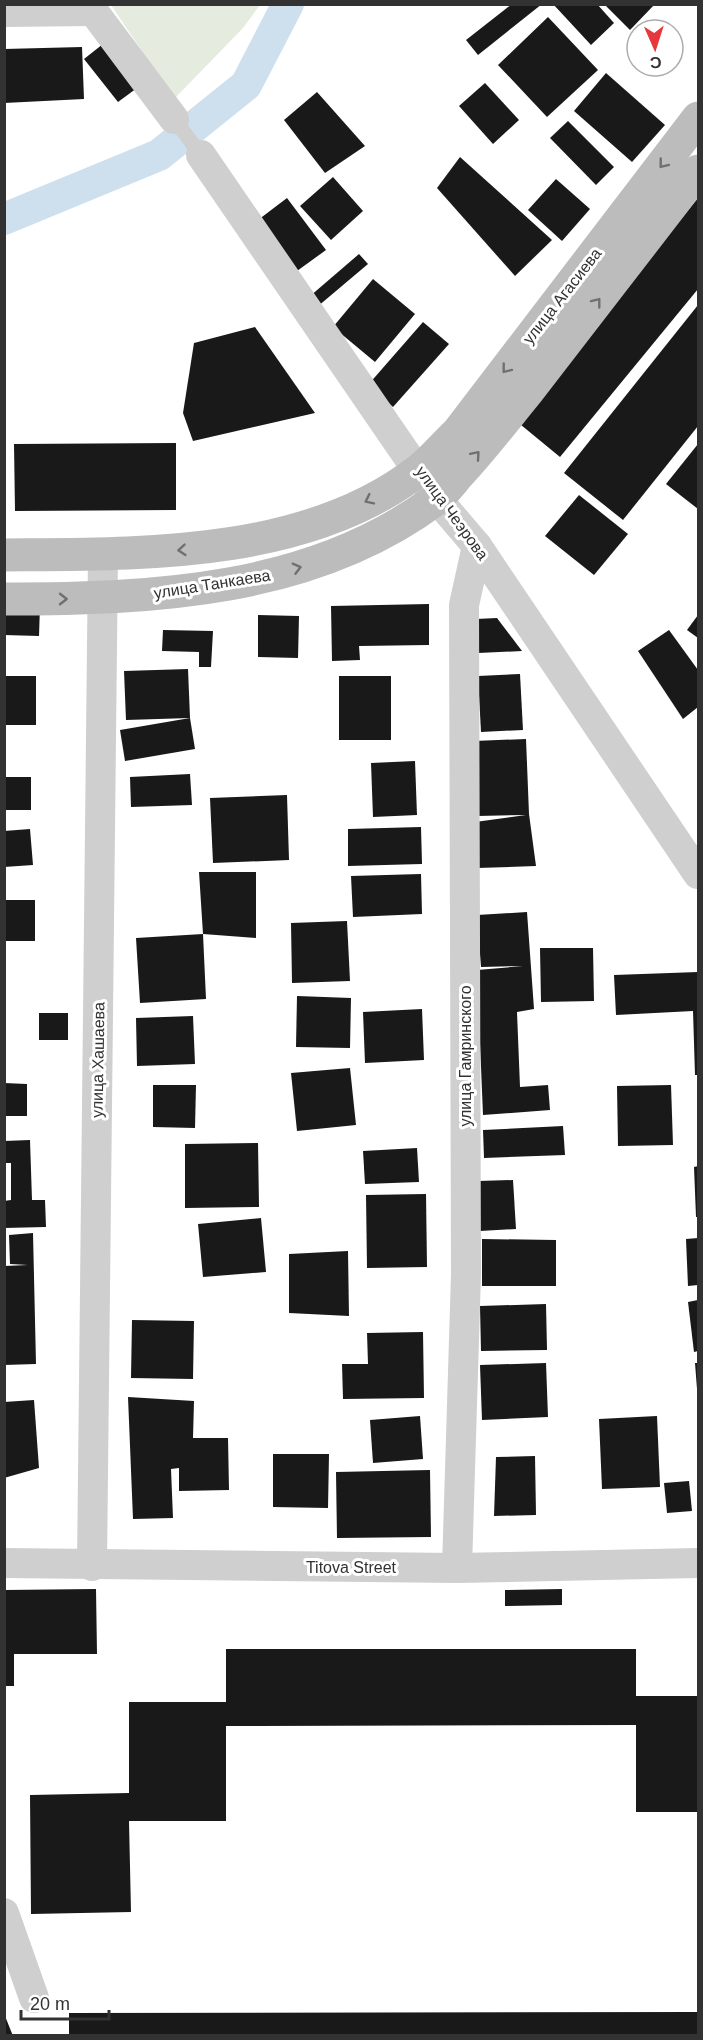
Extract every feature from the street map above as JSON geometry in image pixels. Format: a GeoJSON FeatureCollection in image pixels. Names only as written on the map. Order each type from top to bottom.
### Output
{"type":"FeatureCollection","features":[{"type":"Feature","properties":{"kind":"main road","name":"улица Агасиева"},"geometry":{"type":"LineString","coordinates":[[419,470],[458,432],[699,118]]}},
{"type":"Feature","properties":{"kind":"main road","name":"улица Агасиева"},"geometry":{"type":"LineString","coordinates":[[437,499],[508,416],[699,171]]}},
{"type":"Feature","properties":{"kind":"main road"},"geometry":{"type":"LineString","coordinates":[[4,555],[184,550],[311,525],[384,493],[419,470]]}},
{"type":"Feature","properties":{"kind":"main road","name":"улица Танкаева"},"geometry":{"type":"LineString","coordinates":[[4,598],[103,598],[236,583],[321,561],[361,545],[437,499]]}},
{"type":"Feature","properties":{"kind":"street"},"geometry":{"type":"LineString","coordinates":[[4,12],[90,8],[174,119]]}},
{"type":"Feature","properties":{"kind":"street","name":"улица Чеэрова"},"geometry":{"type":"LineString","coordinates":[[201,155],[437,499],[477,546],[699,874]]}},
{"type":"Feature","properties":{"kind":"street","name":"улица Гамринского"},"geometry":{"type":"LineString","coordinates":[[457,1568],[466,1274],[464,605],[477,546]]}},
{"type":"Feature","properties":{"kind":"street","name":"улица Хашаева"},"geometry":{"type":"LineString","coordinates":[[92,1566],[103,554]]}},
{"type":"Feature","properties":{"kind":"street","name":"Titova Street"},"geometry":{"type":"LineString","coordinates":[[4,1563],[92,1566],[457,1568],[699,1563]]}},
{"type":"Feature","properties":{"kind":"street"},"geometry":{"type":"LineString","coordinates":[[4,1913],[34,1998]]}},
{"type":"Feature","properties":{"kind":"lane"},"geometry":{"type":"LineString","coordinates":[[174,119],[201,155]]}},
{"type":"Feature","properties":{"kind":"shaded area"},"geometry":{"type":"Polygon","coordinates":[[[111,5],[260,5],[243,28],[174,99],[111,5]]]}},
{"type":"Feature","properties":{"kind":"building"},"geometry":{"type":"Polygon","coordinates":[[[512,4],[542,4],[478,55],[466,40],[512,4]]]}},
{"type":"Feature","properties":{"kind":"building"},"geometry":{"type":"Polygon","coordinates":[[[553,4],[597,4],[614,23],[591,45],[553,4]]]}},
{"type":"Feature","properties":{"kind":"building"},"geometry":{"type":"Polygon","coordinates":[[[604,4],[655,4],[642,18],[625,18],[625,25],[604,4]]]}},
{"type":"Feature","properties":{"kind":"building"},"geometry":{"type":"Polygon","coordinates":[[[548,17],[598,70],[547,117],[498,65],[548,17]]]}},
{"type":"Feature","properties":{"kind":"building"},"geometry":{"type":"Polygon","coordinates":[[[103,44],[137,88],[118,102],[84,59],[103,44]]]}},
{"type":"Feature","properties":{"kind":"building"},"geometry":{"type":"Polygon","coordinates":[[[82,47],[84,99],[4,103],[4,49],[82,47]]]}},
{"type":"Feature","properties":{"kind":"building"},"geometry":{"type":"Polygon","coordinates":[[[606,73],[665,125],[632,162],[574,111],[606,73]]]}},
{"type":"Feature","properties":{"kind":"building"},"geometry":{"type":"Polygon","coordinates":[[[485,83],[519,120],[493,144],[459,106],[485,83]]]}},
{"type":"Feature","properties":{"kind":"building"},"geometry":{"type":"Polygon","coordinates":[[[317,92],[365,146],[325,173],[284,120],[317,92]]]}},
{"type":"Feature","properties":{"kind":"building"},"geometry":{"type":"Polygon","coordinates":[[[568,121],[614,167],[596,185],[550,138],[568,121]]]}},
{"type":"Feature","properties":{"kind":"building"},"geometry":{"type":"Polygon","coordinates":[[[460,157],[552,240],[515,276],[437,188],[460,157]]]}},
{"type":"Feature","properties":{"kind":"building"},"geometry":{"type":"Polygon","coordinates":[[[333,177],[363,211],[331,240],[300,206],[333,177]]]}},
{"type":"Feature","properties":{"kind":"building"},"geometry":{"type":"Polygon","coordinates":[[[556,179],[590,209],[562,241],[528,210],[556,179]]]}},
{"type":"Feature","properties":{"kind":"building"},"geometry":{"type":"Polygon","coordinates":[[[287,198],[326,250],[297,271],[258,220],[287,198]]]}},
{"type":"Feature","properties":{"kind":"building"},"geometry":{"type":"Polygon","coordinates":[[[698,198],[698,289],[560,457],[515,420],[698,198]]]}},
{"type":"Feature","properties":{"kind":"building"},"geometry":{"type":"Polygon","coordinates":[[[359,254],[368,264],[317,307],[309,297],[359,254]]]}},
{"type":"Feature","properties":{"kind":"building"},"geometry":{"type":"Polygon","coordinates":[[[373,279],[415,314],[375,362],[333,327],[373,279]]]}},
{"type":"Feature","properties":{"kind":"building"},"geometry":{"type":"Polygon","coordinates":[[[698,305],[698,426],[623,520],[564,473],[698,305]]]}},
{"type":"Feature","properties":{"kind":"building"},"geometry":{"type":"Polygon","coordinates":[[[423,322],[449,344],[393,407],[368,385],[423,322]]]}},
{"type":"Feature","properties":{"kind":"building"},"geometry":{"type":"Polygon","coordinates":[[[255,327],[315,413],[193,441],[183,413],[194,343],[255,327]]]}},
{"type":"Feature","properties":{"kind":"building"},"geometry":{"type":"Polygon","coordinates":[[[176,443],[176,510],[15,511],[14,444],[176,443]]]}},
{"type":"Feature","properties":{"kind":"building"},"geometry":{"type":"Polygon","coordinates":[[[698,444],[698,509],[666,484],[698,444]]]}},
{"type":"Feature","properties":{"kind":"building"},"geometry":{"type":"Polygon","coordinates":[[[579,495],[628,534],[594,575],[545,536],[579,495]]]}},
{"type":"Feature","properties":{"kind":"building"},"geometry":{"type":"Polygon","coordinates":[[[429,604],[429,645],[359,646],[360,660],[332,661],[331,606],[429,604]]]}},
{"type":"Feature","properties":{"kind":"building"},"geometry":{"type":"Polygon","coordinates":[[[4,605],[40,605],[39,636],[4,635],[4,605]]]}},
{"type":"Feature","properties":{"kind":"building"},"geometry":{"type":"Polygon","coordinates":[[[258,615],[299,616],[298,658],[258,657],[258,615]]]}},
{"type":"Feature","properties":{"kind":"building"},"geometry":{"type":"Polygon","coordinates":[[[698,615],[698,638],[687,630],[698,615]]]}},
{"type":"Feature","properties":{"kind":"building"},"geometry":{"type":"Polygon","coordinates":[[[497,618],[522,651],[478,653],[476,619],[497,618]]]}},
{"type":"Feature","properties":{"kind":"building"},"geometry":{"type":"Polygon","coordinates":[[[163,630],[213,631],[211,667],[199,667],[199,652],[162,651],[163,630]]]}},
{"type":"Feature","properties":{"kind":"building"},"geometry":{"type":"Polygon","coordinates":[[[669,630],[698,670],[698,707],[683,719],[638,651],[669,630]]]}},
{"type":"Feature","properties":{"kind":"building"},"geometry":{"type":"Polygon","coordinates":[[[188,669],[190,718],[126,720],[124,671],[188,669]]]}},
{"type":"Feature","properties":{"kind":"building"},"geometry":{"type":"Polygon","coordinates":[[[520,674],[523,730],[481,732],[478,676],[520,674]]]}},
{"type":"Feature","properties":{"kind":"building"},"geometry":{"type":"Polygon","coordinates":[[[4,676],[36,676],[36,725],[4,725],[4,676]]]}},
{"type":"Feature","properties":{"kind":"building"},"geometry":{"type":"Polygon","coordinates":[[[339,676],[391,676],[391,740],[339,740],[339,676]]]}},
{"type":"Feature","properties":{"kind":"building"},"geometry":{"type":"Polygon","coordinates":[[[190,718],[195,749],[125,761],[120,730],[190,718]]]}},
{"type":"Feature","properties":{"kind":"building"},"geometry":{"type":"Polygon","coordinates":[[[526,739],[529,814],[536,866],[477,868],[475,822],[526,815],[477,816],[474,741],[526,739]]]}},
{"type":"Feature","properties":{"kind":"building"},"geometry":{"type":"Polygon","coordinates":[[[415,761],[417,815],[373,817],[371,763],[415,761]]]}},
{"type":"Feature","properties":{"kind":"building"},"geometry":{"type":"Polygon","coordinates":[[[190,774],[192,805],[131,807],[130,777],[190,774]]]}},
{"type":"Feature","properties":{"kind":"building"},"geometry":{"type":"Polygon","coordinates":[[[4,777],[31,777],[31,810],[4,810],[4,777]]]}},
{"type":"Feature","properties":{"kind":"building"},"geometry":{"type":"Polygon","coordinates":[[[287,795],[289,860],[213,863],[210,798],[287,795]]]}},
{"type":"Feature","properties":{"kind":"building"},"geometry":{"type":"Polygon","coordinates":[[[421,827],[422,864],[348,866],[348,829],[421,827]]]}},
{"type":"Feature","properties":{"kind":"building"},"geometry":{"type":"Polygon","coordinates":[[[30,829],[33,865],[4,867],[4,831],[30,829]]]}},
{"type":"Feature","properties":{"kind":"building"},"geometry":{"type":"Polygon","coordinates":[[[199,872],[256,872],[256,938],[203,934],[199,872]]]}},
{"type":"Feature","properties":{"kind":"building"},"geometry":{"type":"Polygon","coordinates":[[[421,874],[422,914],[353,917],[351,876],[421,874]]]}},
{"type":"Feature","properties":{"kind":"building"},"geometry":{"type":"Polygon","coordinates":[[[4,900],[35,900],[35,941],[4,941],[4,900]]]}},
{"type":"Feature","properties":{"kind":"building"},"geometry":{"type":"Polygon","coordinates":[[[527,912],[534,1009],[517,1012],[520,1087],[548,1085],[550,1110],[483,1115],[477,970],[523,966],[481,967],[477,915],[527,912]]]}},
{"type":"Feature","properties":{"kind":"building"},"geometry":{"type":"Polygon","coordinates":[[[347,921],[350,981],[292,983],[291,923],[347,921]]]}},
{"type":"Feature","properties":{"kind":"building"},"geometry":{"type":"Polygon","coordinates":[[[203,934],[206,999],[140,1003],[136,938],[203,934]]]}},
{"type":"Feature","properties":{"kind":"building"},"geometry":{"type":"Polygon","coordinates":[[[540,948],[593,948],[594,1001],[541,1002],[540,948]]]}},
{"type":"Feature","properties":{"kind":"building"},"geometry":{"type":"Polygon","coordinates":[[[698,972],[698,1075],[695,1075],[693,1011],[616,1015],[614,975],[698,972]]]}},
{"type":"Feature","properties":{"kind":"building"},"geometry":{"type":"Polygon","coordinates":[[[297,996],[351,998],[350,1048],[296,1047],[297,996]]]}},
{"type":"Feature","properties":{"kind":"building"},"geometry":{"type":"Polygon","coordinates":[[[422,1009],[424,1060],[365,1063],[363,1012],[422,1009]]]}},
{"type":"Feature","properties":{"kind":"building"},"geometry":{"type":"Polygon","coordinates":[[[39,1013],[68,1013],[68,1040],[39,1040],[39,1013]]]}},
{"type":"Feature","properties":{"kind":"building"},"geometry":{"type":"Polygon","coordinates":[[[193,1016],[195,1064],[137,1066],[136,1018],[193,1016]]]}},
{"type":"Feature","properties":{"kind":"building"},"geometry":{"type":"Polygon","coordinates":[[[350,1068],[356,1125],[297,1131],[291,1073],[350,1068]]]}},
{"type":"Feature","properties":{"kind":"building"},"geometry":{"type":"Polygon","coordinates":[[[4,1083],[27,1084],[27,1116],[4,1116],[4,1083]]]}},
{"type":"Feature","properties":{"kind":"building"},"geometry":{"type":"Polygon","coordinates":[[[153,1085],[196,1085],[195,1128],[153,1127],[153,1085]]]}},
{"type":"Feature","properties":{"kind":"building"},"geometry":{"type":"Polygon","coordinates":[[[671,1085],[673,1145],[618,1146],[617,1086],[671,1085]]]}},
{"type":"Feature","properties":{"kind":"building"},"geometry":{"type":"Polygon","coordinates":[[[563,1126],[565,1155],[484,1158],[483,1130],[563,1126]]]}},
{"type":"Feature","properties":{"kind":"building"},"geometry":{"type":"Polygon","coordinates":[[[30,1140],[32,1200],[45,1200],[46,1227],[4,1228],[4,1201],[11,1200],[11,1163],[4,1163],[4,1141],[30,1140]]]}},
{"type":"Feature","properties":{"kind":"building"},"geometry":{"type":"Polygon","coordinates":[[[258,1143],[259,1207],[185,1208],[185,1144],[258,1143]]]}},
{"type":"Feature","properties":{"kind":"building"},"geometry":{"type":"Polygon","coordinates":[[[417,1148],[419,1182],[365,1184],[363,1151],[417,1148]]]}},
{"type":"Feature","properties":{"kind":"building"},"geometry":{"type":"Polygon","coordinates":[[[698,1166],[698,1217],[696,1217],[694,1167],[698,1166]]]}},
{"type":"Feature","properties":{"kind":"building"},"geometry":{"type":"Polygon","coordinates":[[[513,1180],[516,1229],[480,1231],[478,1181],[513,1180]]]}},
{"type":"Feature","properties":{"kind":"building"},"geometry":{"type":"Polygon","coordinates":[[[426,1194],[427,1267],[367,1268],[366,1195],[426,1194]]]}},
{"type":"Feature","properties":{"kind":"building"},"geometry":{"type":"Polygon","coordinates":[[[261,1218],[266,1272],[203,1277],[198,1224],[261,1218]]]}},
{"type":"Feature","properties":{"kind":"building"},"geometry":{"type":"Polygon","coordinates":[[[33,1233],[36,1364],[4,1365],[4,1266],[28,1265],[10,1264],[9,1235],[33,1233]]]}},
{"type":"Feature","properties":{"kind":"building"},"geometry":{"type":"Polygon","coordinates":[[[698,1238],[698,1285],[688,1286],[686,1239],[698,1238]]]}},
{"type":"Feature","properties":{"kind":"building"},"geometry":{"type":"Polygon","coordinates":[[[482,1239],[556,1240],[556,1286],[482,1286],[482,1239]]]}},
{"type":"Feature","properties":{"kind":"building"},"geometry":{"type":"Polygon","coordinates":[[[348,1251],[349,1316],[289,1313],[289,1254],[348,1251]]]}},
{"type":"Feature","properties":{"kind":"building"},"geometry":{"type":"Polygon","coordinates":[[[698,1300],[698,1351],[694,1352],[688,1302],[698,1300]]]}},
{"type":"Feature","properties":{"kind":"building"},"geometry":{"type":"Polygon","coordinates":[[[546,1304],[547,1350],[481,1351],[480,1306],[546,1304]]]}},
{"type":"Feature","properties":{"kind":"building"},"geometry":{"type":"Polygon","coordinates":[[[132,1320],[194,1321],[193,1379],[131,1378],[132,1320]]]}},
{"type":"Feature","properties":{"kind":"building"},"geometry":{"type":"Polygon","coordinates":[[[423,1332],[424,1398],[343,1399],[342,1364],[368,1364],[367,1333],[423,1332]]]}},
{"type":"Feature","properties":{"kind":"building"},"geometry":{"type":"Polygon","coordinates":[[[546,1363],[548,1417],[482,1420],[480,1365],[546,1363]]]}},
{"type":"Feature","properties":{"kind":"building"},"geometry":{"type":"Polygon","coordinates":[[[695,1363],[698,1363],[698,1389],[697,1389],[695,1363]]]}},
{"type":"Feature","properties":{"kind":"building"},"geometry":{"type":"Polygon","coordinates":[[[128,1397],[194,1401],[193,1438],[228,1438],[229,1490],[179,1491],[179,1468],[171,1469],[173,1518],[133,1519],[128,1397]]]}},
{"type":"Feature","properties":{"kind":"building"},"geometry":{"type":"Polygon","coordinates":[[[34,1400],[39,1468],[4,1478],[4,1402],[34,1400]]]}},
{"type":"Feature","properties":{"kind":"building"},"geometry":{"type":"Polygon","coordinates":[[[420,1416],[423,1459],[373,1463],[370,1420],[420,1416]]]}},
{"type":"Feature","properties":{"kind":"building"},"geometry":{"type":"Polygon","coordinates":[[[657,1416],[660,1487],[602,1489],[599,1419],[657,1416]]]}},
{"type":"Feature","properties":{"kind":"building"},"geometry":{"type":"Polygon","coordinates":[[[273,1454],[329,1454],[328,1508],[273,1507],[273,1454]]]}},
{"type":"Feature","properties":{"kind":"building"},"geometry":{"type":"Polygon","coordinates":[[[535,1456],[536,1515],[494,1516],[496,1457],[535,1456]]]}},
{"type":"Feature","properties":{"kind":"building"},"geometry":{"type":"Polygon","coordinates":[[[430,1470],[431,1537],[337,1538],[336,1472],[430,1470]]]}},
{"type":"Feature","properties":{"kind":"building"},"geometry":{"type":"Polygon","coordinates":[[[689,1481],[692,1511],[667,1513],[664,1483],[689,1481]]]}},
{"type":"Feature","properties":{"kind":"building"},"geometry":{"type":"Polygon","coordinates":[[[96,1589],[97,1654],[14,1654],[14,1686],[4,1686],[4,1590],[96,1589]]]}},
{"type":"Feature","properties":{"kind":"building"},"geometry":{"type":"Polygon","coordinates":[[[562,1589],[562,1605],[505,1606],[505,1590],[562,1589]]]}},
{"type":"Feature","properties":{"kind":"building"},"geometry":{"type":"Polygon","coordinates":[[[226,1649],[636,1649],[636,1696],[698,1696],[698,1812],[636,1812],[636,1725],[226,1726],[226,1821],[129,1821],[131,1912],[31,1914],[30,1795],[129,1793],[129,1702],[226,1702],[226,1649]]]}},
{"type":"Feature","properties":{"kind":"building"},"geometry":{"type":"Polygon","coordinates":[[[698,2012],[698,2036],[69,2036],[69,2013],[698,2012]]]}},
{"type":"Feature","properties":{"kind":"building"},"geometry":{"type":"Polygon","coordinates":[[[5,2016],[13,2036],[5,2036],[5,2016]]]}},
{"type":"Feature","properties":{"kind":"waterway"},"geometry":{"type":"LineString","coordinates":[[4,219],[159,155],[246,85],[288,4]]}}]}
